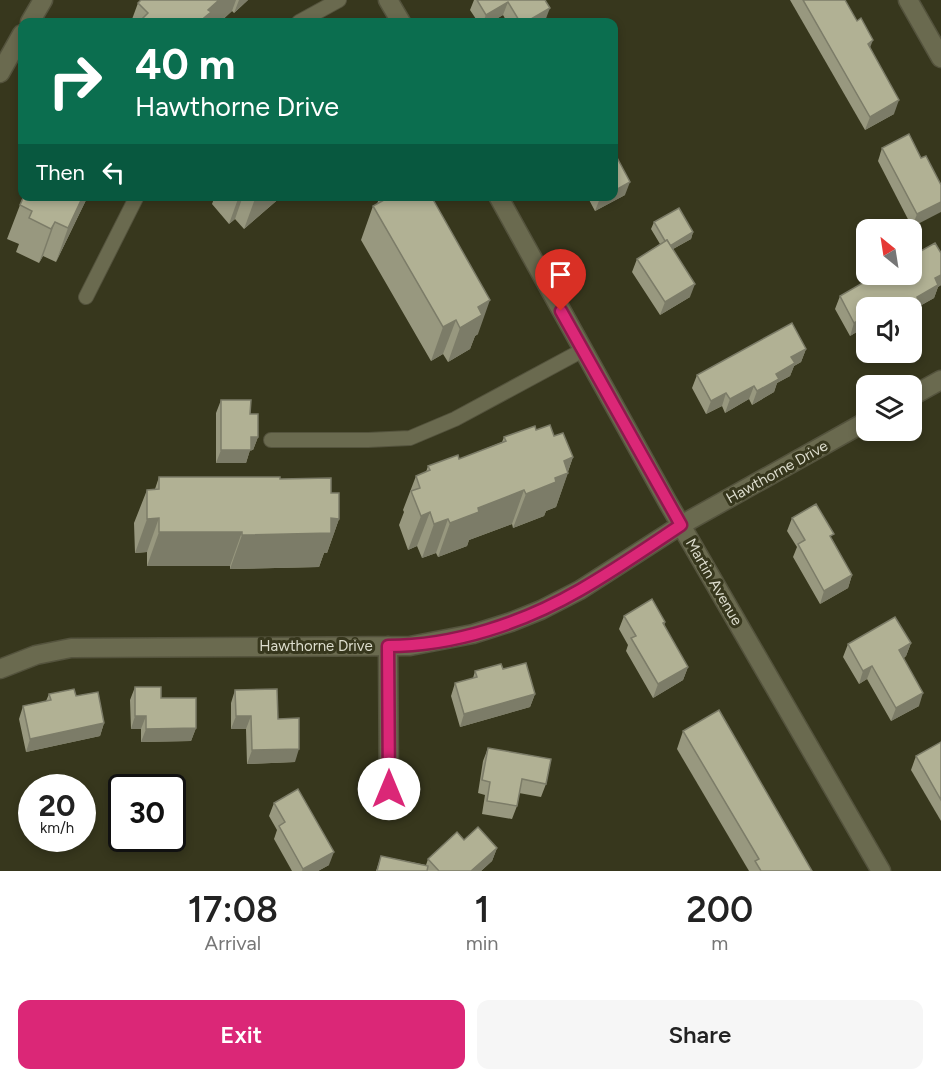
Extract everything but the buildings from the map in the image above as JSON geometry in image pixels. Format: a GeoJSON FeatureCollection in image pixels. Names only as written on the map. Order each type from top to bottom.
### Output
{"type":"FeatureCollection","features":[{"type":"Feature","properties":{"kind":"street"},"geometry":{"type":"LineString","coordinates":[[33,18],[44,0]]}},
{"type":"Feature","properties":{"kind":"street"},"geometry":{"type":"LineString","coordinates":[[388,0],[399,18]]}},
{"type":"Feature","properties":{"kind":"street"},"geometry":{"type":"LineString","coordinates":[[908,0],[937,51]]}},
{"type":"Feature","properties":{"kind":"street"},"geometry":{"type":"LineString","coordinates":[[0,73],[18,41]]}},
{"type":"Feature","properties":{"kind":"street","name":"Martin Avenue"},"geometry":{"type":"LineString","coordinates":[[501,201],[681,525],[881,871]]}},
{"type":"Feature","properties":{"kind":"street"},"geometry":{"type":"LineString","coordinates":[[922,390],[941,380]]}},
{"type":"Feature","properties":{"kind":"street","name":"Hawthorne Drive"},"geometry":{"type":"LineString","coordinates":[[0,669],[36,655],[78,648],[410,646],[473,634],[541,610],[580,590],[681,525],[856,427]]}},
{"type":"Feature","properties":{"kind":"street"},"geometry":{"type":"LineString","coordinates":[[388,646],[389,789]]}},
{"type":"Feature","properties":{"kind":"lane"},"geometry":{"type":"LineString","coordinates":[[306,18],[339,0]]}},
{"type":"Feature","properties":{"kind":"lane"},"geometry":{"type":"LineString","coordinates":[[87,297],[135,201]]}},
{"type":"Feature","properties":{"kind":"lane"},"geometry":{"type":"LineString","coordinates":[[271,440],[410,438],[455,420],[583,350]]}},
{"type":"Feature","properties":{"kind":"route"},"geometry":{"type":"LineString","coordinates":[[389,789],[388,646],[410,646],[473,634],[541,610],[580,590],[681,525],[561,311]]}}]}
